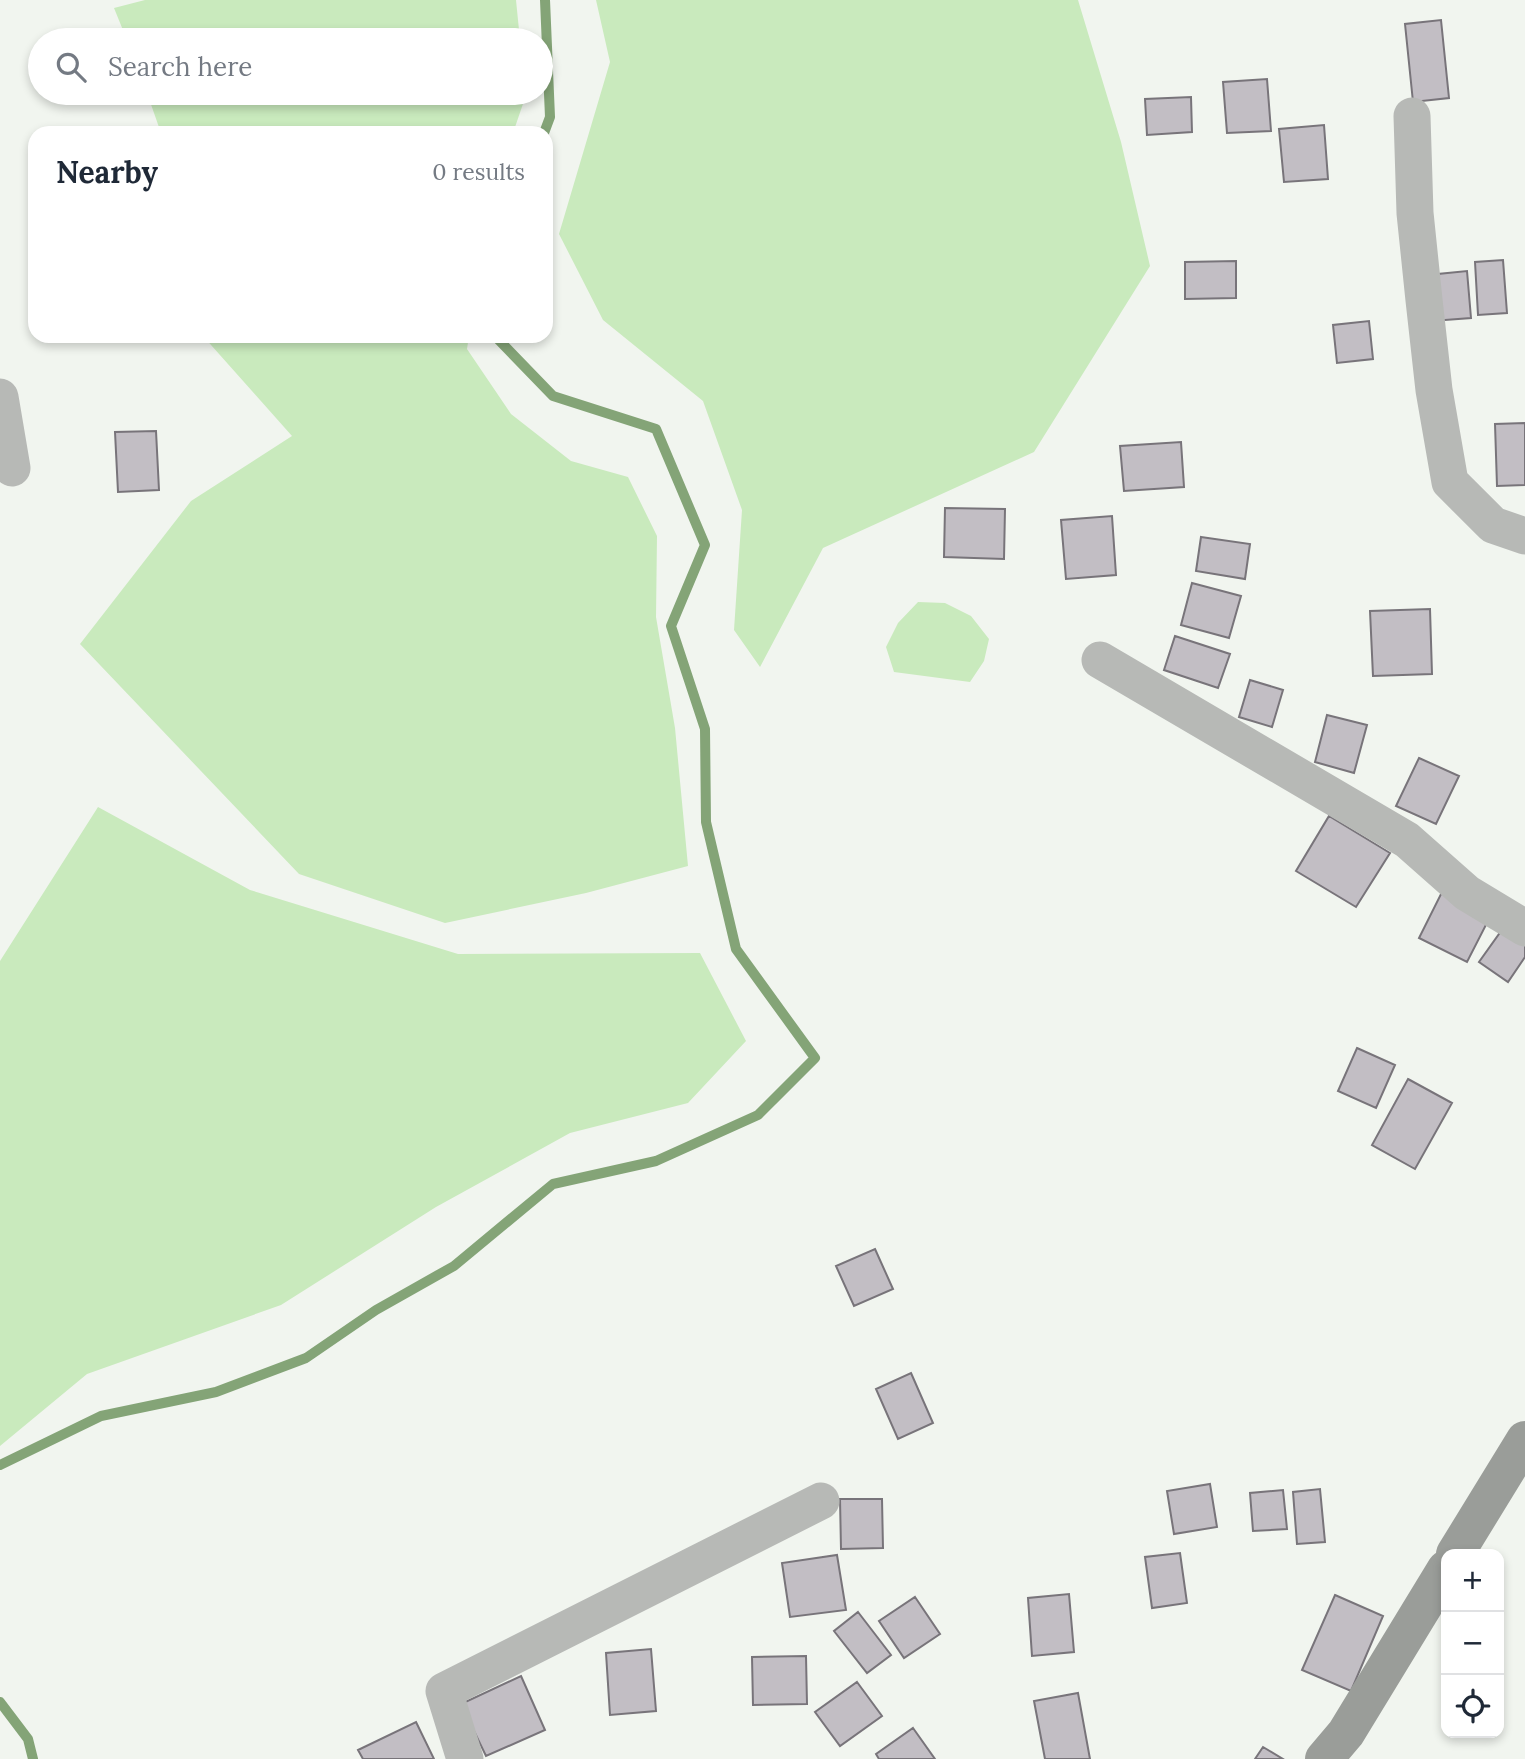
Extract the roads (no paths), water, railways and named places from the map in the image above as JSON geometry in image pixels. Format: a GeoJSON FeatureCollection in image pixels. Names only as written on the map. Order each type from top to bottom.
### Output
{"type":"FeatureCollection","features":[{"type":"Feature","properties":{"kind":"main road"},"geometry":{"type":"LineString","coordinates":[[1458,1549],[1525,1440]]}},
{"type":"Feature","properties":{"kind":"main road"},"geometry":{"type":"LineString","coordinates":[[1324,1759],[1346,1732],[1441,1577]]}},
{"type":"Feature","properties":{"kind":"street"},"geometry":{"type":"LineString","coordinates":[[1412,116],[1416,213],[1424,300],[1434,390],[1450,482],[1493,525],[1525,536]]}},
{"type":"Feature","properties":{"kind":"street"},"geometry":{"type":"LineString","coordinates":[[0,397],[12,468]]}},
{"type":"Feature","properties":{"kind":"street"},"geometry":{"type":"LineString","coordinates":[[1101,660],[1407,840],[1467,893],[1525,928]]}},
{"type":"Feature","properties":{"kind":"street"},"geometry":{"type":"LineString","coordinates":[[465,1759],[444,1691],[821,1501]]}},
{"type":"Feature","properties":{"kind":"waterway"},"geometry":{"type":"LineString","coordinates":[[545,0],[546,28]]}},
{"type":"Feature","properties":{"kind":"waterway"},"geometry":{"type":"LineString","coordinates":[[547,126],[550,117],[549,105]]}},
{"type":"Feature","properties":{"kind":"waterway"},"geometry":{"type":"LineString","coordinates":[[0,1465],[101,1416],[216,1392],[306,1358],[376,1310],[454,1266],[553,1184],[656,1161],[758,1115],[815,1058],[736,949],[706,822],[705,729],[671,626],[705,545],[656,429],[553,396],[502,343]]}},
{"type":"Feature","properties":{"kind":"waterway"},"geometry":{"type":"LineString","coordinates":[[0,1702],[28,1739],[33,1759]]}}]}
